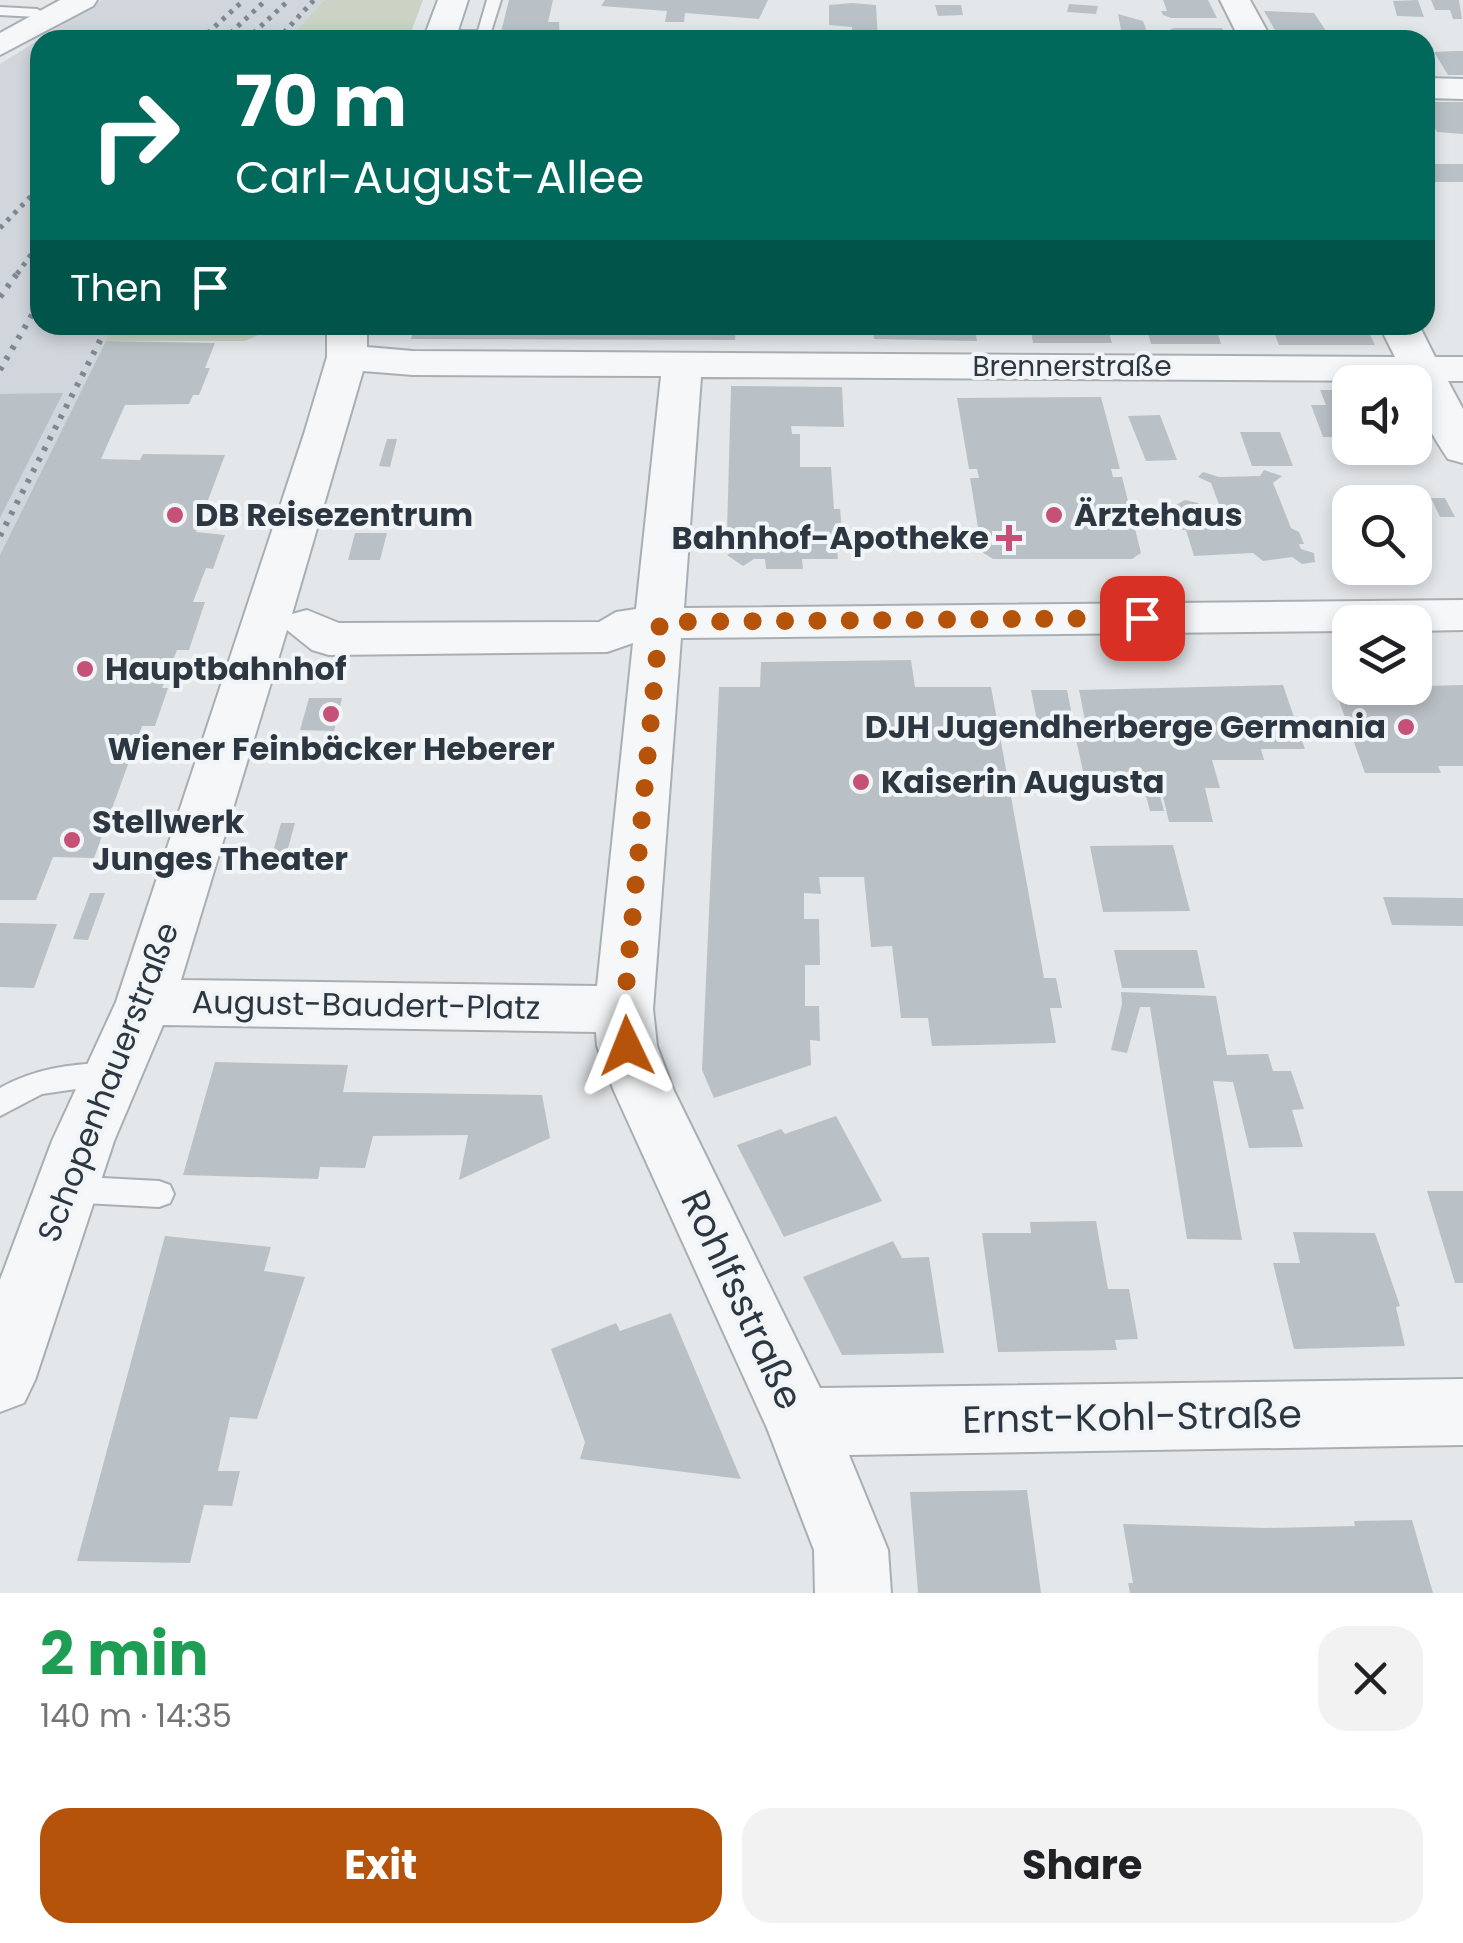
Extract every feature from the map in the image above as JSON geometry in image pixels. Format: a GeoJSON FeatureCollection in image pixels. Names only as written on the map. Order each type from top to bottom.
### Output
{"type":"FeatureCollection","features":[{"type":"Feature","properties":{"kind":"street"},"geometry":{"type":"LineString","coordinates":[[0,46],[46,9],[82,0]]}},
{"type":"Feature","properties":{"kind":"street"},"geometry":{"type":"LineString","coordinates":[[442,30],[453,0]]}},
{"type":"Feature","properties":{"kind":"street"},"geometry":{"type":"LineString","coordinates":[[1235,0],[1251,30]]}},
{"type":"Feature","properties":{"kind":"street"},"geometry":{"type":"LineString","coordinates":[[1435,88],[1463,88]]}},
{"type":"Feature","properties":{"kind":"street"},"geometry":{"type":"LineString","coordinates":[[1405,335],[1420,365]]}},
{"type":"Feature","properties":{"kind":"street"},"geometry":{"type":"LineString","coordinates":[[347,341],[413,363],[682,363],[624,1009]]}},
{"type":"Feature","properties":{"kind":"street","name":"Schopenhauerstraße"},"geometry":{"type":"LineString","coordinates":[[0,1380],[62,1189],[108,1074],[145,1002],[347,341]]}},
{"type":"Feature","properties":{"kind":"street","name":"Brennerstraße"},"geometry":{"type":"LineString","coordinates":[[682,363],[1332,367]]}},
{"type":"Feature","properties":{"kind":"street","name":"Brennerstraße"},"geometry":{"type":"LineString","coordinates":[[1432,368],[1463,368]]}},
{"type":"Feature","properties":{"kind":"street"},"geometry":{"type":"LineString","coordinates":[[1432,389],[1463,450]]}},
{"type":"Feature","properties":{"kind":"street"},"geometry":{"type":"LineString","coordinates":[[334,611],[612,611],[633,623],[606,638],[329,638],[308,626],[334,611]]}},
{"type":"Feature","properties":{"kind":"street"},"geometry":{"type":"LineString","coordinates":[[660,622],[1463,615]]}},
{"type":"Feature","properties":{"kind":"street","name":"August-Baudert-Platz"},"geometry":{"type":"LineString","coordinates":[[145,1002],[624,1009]]}},
{"type":"Feature","properties":{"kind":"street","name":"Rohlfsstraße"},"geometry":{"type":"LineString","coordinates":[[624,1009],[627,1046],[644,1091],[800,1422],[851,1550],[853,1593]]}},
{"type":"Feature","properties":{"kind":"street","name":"Ernst-Kohl-Straße"},"geometry":{"type":"LineString","coordinates":[[800,1422],[1463,1412]]}},
{"type":"Feature","properties":{"kind":"lane"},"geometry":{"type":"LineString","coordinates":[[485,30],[494,0]]}},
{"type":"Feature","properties":{"kind":"lane"},"geometry":{"type":"LineString","coordinates":[[0,11],[46,9]]}},
{"type":"Feature","properties":{"kind":"lane"},"geometry":{"type":"LineString","coordinates":[[0,1104],[33,1084],[58,1076],[108,1074]]}},
{"type":"Feature","properties":{"kind":"lane"},"geometry":{"type":"LineString","coordinates":[[62,1189],[160,1194]]}},
{"type":"Feature","properties":{"kind":"shaded area"},"geometry":{"type":"Polygon","coordinates":[[[102,0],[324,0],[297,30],[54,30],[102,0]]]}},
{"type":"Feature","properties":{"kind":"shaded area"},"geometry":{"type":"Polygon","coordinates":[[[30,45],[30,335],[110,335],[0,555],[0,64],[30,45]]]}},
{"type":"Feature","properties":{"kind":"green space"},"geometry":{"type":"Polygon","coordinates":[[[324,0],[423,0],[412,30],[297,30],[324,0]]]}},
{"type":"Feature","properties":{"kind":"green space"},"geometry":{"type":"Polygon","coordinates":[[[109,335],[258,335],[245,341],[106,341],[109,335]]]}},
{"type":"Feature","properties":{"kind":"building"},"geometry":{"type":"Polygon","coordinates":[[[509,0],[553,0],[548,22],[559,22],[559,30],[502,30],[509,0]]]}},
{"type":"Feature","properties":{"kind":"building"},"geometry":{"type":"Polygon","coordinates":[[[605,0],[768,0],[759,19],[685,13],[684,22],[665,22],[667,11],[601,6],[605,0]]]}},
{"type":"Feature","properties":{"kind":"building"},"geometry":{"type":"Polygon","coordinates":[[[1163,0],[1208,0],[1217,18],[1171,18],[1161,11],[1167,11],[1163,0]]]}},
{"type":"Feature","properties":{"kind":"building"},"geometry":{"type":"Polygon","coordinates":[[[1418,0],[1424,17],[1397,16],[1393,1],[1418,0]]]}},
{"type":"Feature","properties":{"kind":"building"},"geometry":{"type":"Polygon","coordinates":[[[1431,0],[1459,0],[1462,19],[1453,19],[1450,10],[1435,10],[1431,0]]]}},
{"type":"Feature","properties":{"kind":"building"},"geometry":{"type":"Polygon","coordinates":[[[1069,4],[1098,6],[1096,14],[1067,12],[1069,4]]]}},
{"type":"Feature","properties":{"kind":"building"},"geometry":{"type":"Polygon","coordinates":[[[829,5],[876,5],[877,30],[829,25],[829,5]]]}},
{"type":"Feature","properties":{"kind":"building"},"geometry":{"type":"Polygon","coordinates":[[[935,5],[961,5],[963,15],[938,16],[935,5]]]}},
{"type":"Feature","properties":{"kind":"building"},"geometry":{"type":"Polygon","coordinates":[[[1264,11],[1314,13],[1325,30],[1275,30],[1264,11]]]}},
{"type":"Feature","properties":{"kind":"building"},"geometry":{"type":"Polygon","coordinates":[[[1118,14],[1143,21],[1146,30],[1121,30],[1118,14]]]}},
{"type":"Feature","properties":{"kind":"building"},"geometry":{"type":"Polygon","coordinates":[[[1222,28],[1223,30],[1169,30],[1222,28]]]}},
{"type":"Feature","properties":{"kind":"building"},"geometry":{"type":"Polygon","coordinates":[[[1463,51],[1463,75],[1448,75],[1435,52],[1463,51]]]}},
{"type":"Feature","properties":{"kind":"building"},"geometry":{"type":"Polygon","coordinates":[[[1435,102],[1463,102],[1463,134],[1437,132],[1435,102]]]}},
{"type":"Feature","properties":{"kind":"building"},"geometry":{"type":"Polygon","coordinates":[[[1435,164],[1463,164],[1463,182],[1435,182],[1435,164]]]}},
{"type":"Feature","properties":{"kind":"building"},"geometry":{"type":"Polygon","coordinates":[[[412,335],[735,335],[735,340],[411,339],[412,335]]]}},
{"type":"Feature","properties":{"kind":"building"},"geometry":{"type":"Polygon","coordinates":[[[874,335],[976,335],[977,341],[874,339],[874,335]]]}},
{"type":"Feature","properties":{"kind":"building"},"geometry":{"type":"Polygon","coordinates":[[[1032,335],[1110,335],[1112,343],[1033,343],[1032,335]]]}},
{"type":"Feature","properties":{"kind":"building"},"geometry":{"type":"Polygon","coordinates":[[[1149,335],[1218,335],[1221,344],[1151,344],[1149,335]]]}},
{"type":"Feature","properties":{"kind":"building"},"geometry":{"type":"Polygon","coordinates":[[[1275,335],[1370,335],[1375,345],[1279,345],[1275,335]]]}},
{"type":"Feature","properties":{"kind":"building","name":"Hauptbahnhof"},"geometry":{"type":"Polygon","coordinates":[[[106,341],[215,343],[199,395],[193,395],[189,404],[125,405],[101,459],[140,460],[143,454],[225,455],[196,532],[225,535],[213,569],[206,568],[193,602],[205,602],[189,650],[177,650],[162,688],[168,688],[155,726],[142,726],[94,858],[53,857],[36,900],[0,900],[0,555],[106,341]]]}},
{"type":"Feature","properties":{"kind":"building"},"geometry":{"type":"Polygon","coordinates":[[[731,386],[842,387],[844,427],[791,426],[792,434],[800,434],[800,467],[831,467],[834,509],[840,509],[842,529],[835,529],[838,559],[802,559],[803,569],[766,569],[765,559],[754,559],[743,566],[727,555],[739,548],[739,533],[727,533],[731,386]]]}},
{"type":"Feature","properties":{"kind":"building"},"geometry":{"type":"Polygon","coordinates":[[[1320,390],[1332,390],[1332,437],[1323,437],[1311,405],[1326,405],[1320,390]]]}},
{"type":"Feature","properties":{"kind":"building"},"geometry":{"type":"Polygon","coordinates":[[[63,393],[0,518],[0,394],[63,393]]]}},
{"type":"Feature","properties":{"kind":"building","name":"Ärztehaus"},"geometry":{"type":"Polygon","coordinates":[[[1101,397],[1120,469],[1111,469],[1113,477],[1122,477],[1141,553],[1132,559],[993,559],[982,552],[970,478],[979,478],[977,469],[969,469],[957,398],[1101,397]]]}},
{"type":"Feature","properties":{"kind":"building"},"geometry":{"type":"Polygon","coordinates":[[[1160,415],[1177,460],[1146,461],[1128,416],[1160,415]]]}},
{"type":"Feature","properties":{"kind":"building"},"geometry":{"type":"Polygon","coordinates":[[[1240,432],[1280,432],[1293,466],[1252,466],[1240,432]]]}},
{"type":"Feature","properties":{"kind":"building"},"geometry":{"type":"Polygon","coordinates":[[[387,439],[397,439],[390,467],[379,466],[387,439]]]}},
{"type":"Feature","properties":{"kind":"building"},"geometry":{"type":"Polygon","coordinates":[[[1264,470],[1282,476],[1273,483],[1291,528],[1299,532],[1304,544],[1299,544],[1301,549],[1314,553],[1315,562],[1302,564],[1292,557],[1263,561],[1253,553],[1194,556],[1186,530],[1171,530],[1165,511],[1185,500],[1198,503],[1205,510],[1221,510],[1211,483],[1198,477],[1203,472],[1219,477],[1260,476],[1264,470]]]}},
{"type":"Feature","properties":{"kind":"building"},"geometry":{"type":"Polygon","coordinates":[[[1432,498],[1445,498],[1455,517],[1440,517],[1432,498]]]}},
{"type":"Feature","properties":{"kind":"building"},"geometry":{"type":"Polygon","coordinates":[[[355,533],[387,533],[380,560],[348,560],[355,533]]]}},
{"type":"Feature","properties":{"kind":"building","name":"Kaiserin Augusta"},"geometry":{"type":"Polygon","coordinates":[[[911,660],[915,687],[991,687],[1044,978],[1056,978],[1062,1008],[1050,1008],[1056,1043],[932,1046],[928,1018],[901,1018],[892,946],[871,947],[864,877],[819,877],[821,894],[804,893],[804,919],[819,919],[820,965],[805,965],[805,1006],[819,1006],[820,1041],[810,1040],[811,1065],[714,1098],[702,1070],[719,687],[760,687],[761,662],[911,660]]]}},
{"type":"Feature","properties":{"kind":"building"},"geometry":{"type":"Polygon","coordinates":[[[1283,685],[1305,749],[1261,749],[1264,760],[1212,760],[1220,788],[1205,788],[1213,822],[1169,822],[1160,784],[1086,785],[1074,730],[1087,730],[1079,690],[1283,685]]]}},
{"type":"Feature","properties":{"kind":"building","name":"DJH Jugendherberge Germania"},"geometry":{"type":"Polygon","coordinates":[[[1463,685],[1463,766],[1438,766],[1441,773],[1365,773],[1341,705],[1432,705],[1432,686],[1463,685]]]}},
{"type":"Feature","properties":{"kind":"building"},"geometry":{"type":"Polygon","coordinates":[[[1031,690],[1067,690],[1073,720],[1037,721],[1031,690]]]}},
{"type":"Feature","properties":{"kind":"building"},"geometry":{"type":"Polygon","coordinates":[[[309,698],[342,698],[334,731],[300,730],[309,698]]]}},
{"type":"Feature","properties":{"kind":"building"},"geometry":{"type":"Polygon","coordinates":[[[1145,792],[1159,792],[1164,811],[1150,811],[1145,792]]]}},
{"type":"Feature","properties":{"kind":"building"},"geometry":{"type":"Polygon","coordinates":[[[281,823],[295,823],[283,866],[269,866],[281,823]]]}},
{"type":"Feature","properties":{"kind":"building"},"geometry":{"type":"Polygon","coordinates":[[[1173,845],[1190,911],[1103,912],[1090,846],[1173,845]]]}},
{"type":"Feature","properties":{"kind":"building"},"geometry":{"type":"Polygon","coordinates":[[[90,893],[105,893],[88,940],[73,939],[90,893]]]}},
{"type":"Feature","properties":{"kind":"building"},"geometry":{"type":"Polygon","coordinates":[[[1383,897],[1463,898],[1463,926],[1392,925],[1383,897]]]}},
{"type":"Feature","properties":{"kind":"building"},"geometry":{"type":"Polygon","coordinates":[[[0,923],[57,924],[34,988],[0,987],[0,923]]]}},
{"type":"Feature","properties":{"kind":"building"},"geometry":{"type":"Polygon","coordinates":[[[1114,950],[1197,950],[1205,988],[1122,988],[1114,950]]]}},
{"type":"Feature","properties":{"kind":"building"},"geometry":{"type":"Polygon","coordinates":[[[1121,992],[1216,996],[1227,1055],[1268,1054],[1273,1071],[1291,1071],[1304,1109],[1292,1110],[1303,1147],[1249,1148],[1233,1082],[1213,1081],[1242,1240],[1187,1239],[1150,1007],[1140,1007],[1127,1053],[1111,1050],[1122,1004],[1121,992]]]}},
{"type":"Feature","properties":{"kind":"building"},"geometry":{"type":"Polygon","coordinates":[[[215,1062],[348,1065],[343,1092],[542,1095],[550,1138],[459,1180],[468,1135],[373,1136],[365,1168],[320,1167],[318,1179],[183,1175],[215,1062]]]}},
{"type":"Feature","properties":{"kind":"building"},"geometry":{"type":"Polygon","coordinates":[[[836,1116],[882,1201],[784,1237],[737,1145],[836,1116]]]}},
{"type":"Feature","properties":{"kind":"building"},"geometry":{"type":"Polygon","coordinates":[[[1427,1191],[1463,1191],[1463,1283],[1455,1283],[1427,1191]]]}},
{"type":"Feature","properties":{"kind":"building"},"geometry":{"type":"Polygon","coordinates":[[[1096,1221],[1108,1289],[1129,1289],[1138,1339],[1115,1340],[1117,1350],[998,1352],[982,1233],[1031,1233],[1030,1222],[1096,1221]]]}},
{"type":"Feature","properties":{"kind":"building"},"geometry":{"type":"Polygon","coordinates":[[[1293,1232],[1375,1233],[1400,1306],[1396,1307],[1405,1346],[1294,1349],[1273,1263],[1300,1263],[1293,1232]]]}},
{"type":"Feature","properties":{"kind":"building"},"geometry":{"type":"Polygon","coordinates":[[[165,1236],[271,1247],[264,1271],[305,1277],[257,1419],[230,1417],[218,1471],[240,1471],[232,1506],[204,1505],[190,1563],[77,1561],[165,1236]]]}},
{"type":"Feature","properties":{"kind":"building"},"geometry":{"type":"Polygon","coordinates":[[[893,1241],[902,1258],[929,1257],[944,1353],[842,1355],[803,1277],[893,1241]]]}},
{"type":"Feature","properties":{"kind":"building"},"geometry":{"type":"Polygon","coordinates":[[[671,1313],[741,1479],[580,1459],[585,1442],[551,1349],[616,1323],[620,1331],[671,1313]]]}},
{"type":"Feature","properties":{"kind":"building"},"geometry":{"type":"Polygon","coordinates":[[[1027,1490],[1041,1593],[918,1593],[910,1492],[1027,1490]]]}},
{"type":"Feature","properties":{"kind":"building"},"geometry":{"type":"Polygon","coordinates":[[[1412,1520],[1433,1593],[1130,1593],[1128,1583],[1133,1583],[1123,1524],[1266,1528],[1412,1520]]]}},
{"type":"Feature","properties":{"kind":"railway"},"geometry":{"type":"LineString","coordinates":[[211,30],[244,0]]}},
{"type":"Feature","properties":{"kind":"railway"},"geometry":{"type":"LineString","coordinates":[[234,30],[266,0]]}},
{"type":"Feature","properties":{"kind":"railway"},"geometry":{"type":"LineString","coordinates":[[257,30],[289,0]]}},
{"type":"Feature","properties":{"kind":"railway"},"geometry":{"type":"LineString","coordinates":[[286,30],[314,0]]}},
{"type":"Feature","properties":{"kind":"railway"},"geometry":{"type":"LineString","coordinates":[[0,228],[30,197]]}},
{"type":"Feature","properties":{"kind":"railway"},"geometry":{"type":"LineString","coordinates":[[17,274],[30,256]]}},
{"type":"Feature","properties":{"kind":"railway"},"geometry":{"type":"LineString","coordinates":[[0,297],[19,271]]}},
{"type":"Feature","properties":{"kind":"railway"},"geometry":{"type":"LineString","coordinates":[[0,370],[30,318]]}},
{"type":"Feature","properties":{"kind":"railway"},"geometry":{"type":"LineString","coordinates":[[0,536],[103,335]]}},
{"type":"Feature","properties":{"kind":"place","name":"DB Reisezentrum"},"geometry":{"type":"Point","coordinates":[175,515]}},
{"type":"Feature","properties":{"kind":"place","name":"Ärztehaus"},"geometry":{"type":"Point","coordinates":[1054,515]}},
{"type":"Feature","properties":{"kind":"place","name":"Bahnhof-Apotheke"},"geometry":{"type":"Point","coordinates":[1009,538]}},
{"type":"Feature","properties":{"kind":"place","name":"Hauptbahnhof"},"geometry":{"type":"Point","coordinates":[85,669]}},
{"type":"Feature","properties":{"kind":"place","name":"Wiener Feinbäcker Heberer"},"geometry":{"type":"Point","coordinates":[331,714]}},
{"type":"Feature","properties":{"kind":"place","name":"DJH Jugendherberge Germania"},"geometry":{"type":"Point","coordinates":[1406,727]}},
{"type":"Feature","properties":{"kind":"place","name":"Kaiserin Augusta"},"geometry":{"type":"Point","coordinates":[861,782]}},
{"type":"Feature","properties":{"kind":"place","name":"Stellwerk Junges Theater"},"geometry":{"type":"Point","coordinates":[72,840]}},
{"type":"Feature","properties":{"kind":"route"},"geometry":{"type":"LineString","coordinates":[[627,1046],[624,1009],[660,622],[1142,618]]}}]}
